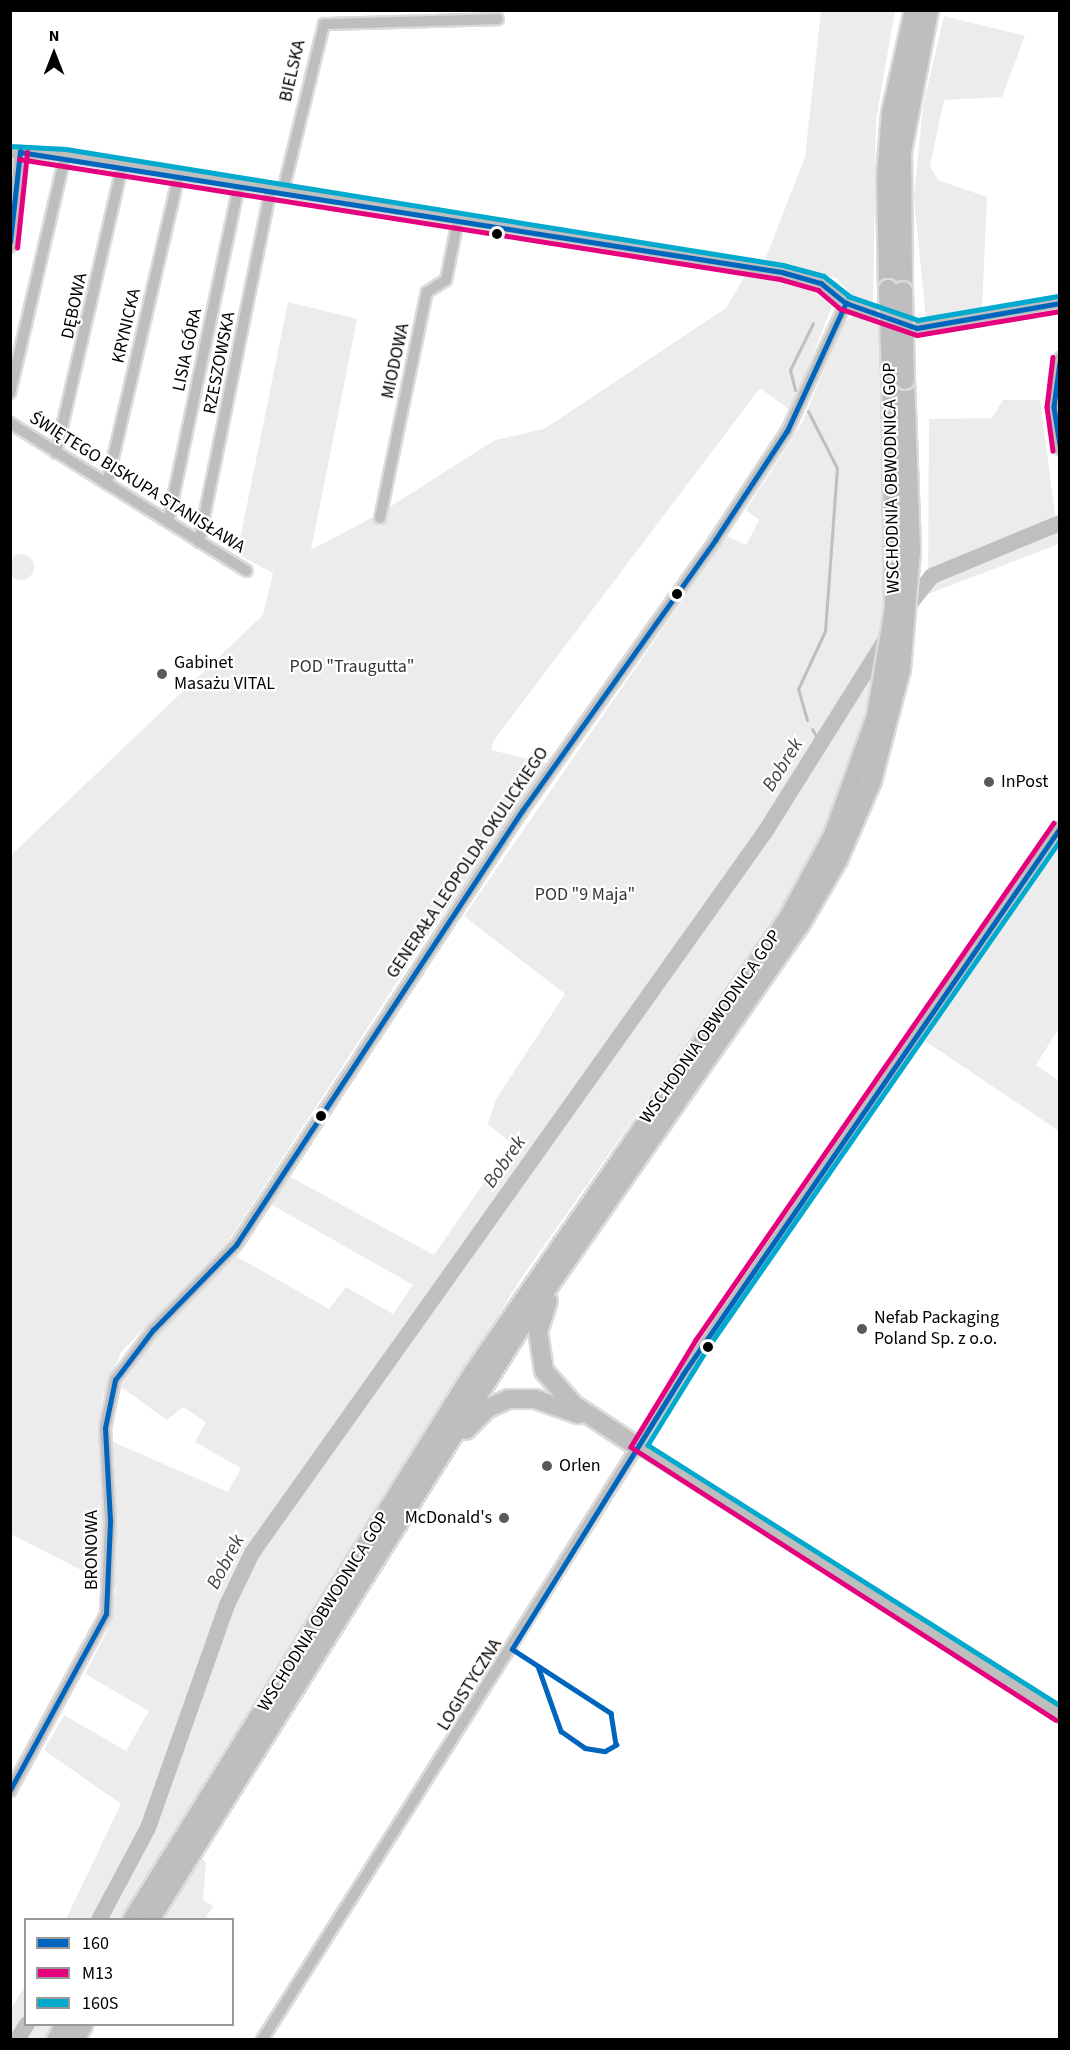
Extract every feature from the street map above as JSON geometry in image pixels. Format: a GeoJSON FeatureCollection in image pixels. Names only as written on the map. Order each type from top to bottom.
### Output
{"type":"FeatureCollection","features":[{"type":"Feature","properties":{"kind":"highway","name":"WSCHODNIA OBWODNICA GOP"},"geometry":{"type":"LineString","coordinates":[[151,1918],[429,1472],[580,1240],[817,898],[872,781],[901,670],[911,551],[898,379],[895,290],[902,152],[924,11]]}},
{"type":"Feature","properties":{"kind":"highway","name":"WSCHODNIA OBWODNICA GOP"},"geometry":{"type":"LineString","coordinates":[[133,1918],[473,1373],[803,893],[851,794],[884,683],[896,578],[898,379]]}},
{"type":"Feature","properties":{"kind":"highway"},"geometry":{"type":"LineString","coordinates":[[580,1240],[541,1314],[537,1344],[552,1383],[596,1422]]}},
{"type":"Feature","properties":{"kind":"highway"},"geometry":{"type":"LineString","coordinates":[[429,1472],[486,1409],[508,1399],[549,1402],[596,1422],[638,1447]]}},
{"type":"Feature","properties":{"kind":"highway"},"geometry":{"type":"LineString","coordinates":[[56,2040],[64,2026]]}},
{"type":"Feature","properties":{"kind":"highway"},"geometry":{"type":"LineString","coordinates":[[75,2040],[83,2026]]}},
{"type":"Feature","properties":{"kind":"street","name":"BIELSKA"},"geometry":{"type":"LineString","coordinates":[[283,191],[324,24],[498,19]]}},
{"type":"Feature","properties":{"kind":"street"},"geometry":{"type":"LineString","coordinates":[[10,247],[15,152],[65,156],[782,272],[821,283],[846,303],[917,328],[1059,303]]}},
{"type":"Feature","properties":{"kind":"street"},"geometry":{"type":"LineString","coordinates":[[10,393],[65,156]]}},
{"type":"Feature","properties":{"kind":"street","name":"DĘBOWA"},"geometry":{"type":"LineString","coordinates":[[56,453],[122,166]]}},
{"type":"Feature","properties":{"kind":"street","name":"KRYNICKA"},"geometry":{"type":"LineString","coordinates":[[107,484],[179,174]]}},
{"type":"Feature","properties":{"kind":"street","name":"LISIA GÓRA"},"geometry":{"type":"LineString","coordinates":[[168,522],[239,184]]}},
{"type":"Feature","properties":{"kind":"street","name":"RZESZOWSKA"},"geometry":{"type":"LineString","coordinates":[[199,542],[271,189]]}},
{"type":"Feature","properties":{"kind":"street","name":"MIODOWA"},"geometry":{"type":"LineString","coordinates":[[380,518],[427,292],[446,280],[458,220]]}},
{"type":"Feature","properties":{"kind":"street","name":"GENERAŁA LEOPOLDA OKULICKIEGO"},"geometry":{"type":"LineString","coordinates":[[105,1428],[115,1380],[131,1355],[236,1245],[522,812],[788,431],[846,303]]}},
{"type":"Feature","properties":{"kind":"street"},"geometry":{"type":"LineString","coordinates":[[1059,358],[1054,407],[1059,450]]}},
{"type":"Feature","properties":{"kind":"street","name":"ŚWIĘTEGO BISKUPA STANISŁAWA"},"geometry":{"type":"LineString","coordinates":[[10,423],[247,571]]}},
{"type":"Feature","properties":{"kind":"street","name":"LOGISTYCZNA"},"geometry":{"type":"LineString","coordinates":[[262,2040],[328,1939],[702,1344],[1059,827]]}},
{"type":"Feature","properties":{"kind":"street","name":"BRONOWA"},"geometry":{"type":"LineString","coordinates":[[10,1791],[106,1614],[110,1521],[105,1428]]}},
{"type":"Feature","properties":{"kind":"street"},"geometry":{"type":"LineString","coordinates":[[638,1447],[1059,1714]]}},
{"type":"Feature","properties":{"kind":"green space"},"geometry":{"type":"Polygon","coordinates":[[[821,11],[895,11],[876,120],[873,307],[861,305],[836,278],[765,260],[805,157],[821,11]]]}},
{"type":"Feature","properties":{"kind":"green space"},"geometry":{"type":"Polygon","coordinates":[[[944,16],[1025,36],[1002,97],[944,100],[930,166],[938,180],[987,197],[982,310],[926,319],[914,198],[923,106],[944,16]]]}},
{"type":"Feature","properties":{"kind":"green space"},"geometry":{"type":"Polygon","coordinates":[[[746,274],[814,292],[832,306],[791,411],[760,388],[494,740],[491,750],[549,764],[418,950],[230,1239],[121,1352],[102,1400],[105,1475],[111,1441],[228,1492],[241,1468],[195,1442],[206,1422],[183,1407],[167,1420],[121,1387],[156,1337],[236,1256],[329,1309],[346,1287],[393,1314],[413,1285],[272,1205],[287,1175],[434,1255],[511,1143],[488,1124],[496,1099],[565,994],[464,916],[727,536],[746,545],[759,520],[746,510],[802,423],[844,322],[853,316],[879,324],[886,586],[876,679],[859,745],[804,878],[524,1274],[121,1918],[66,1918],[121,1804],[44,1750],[64,1715],[126,1751],[149,1711],[85,1674],[108,1629],[116,1588],[11,1534],[11,855],[263,615],[273,573],[237,554],[288,302],[357,319],[311,550],[377,515],[495,440],[544,429],[726,308],[746,274]]]}},
{"type":"Feature","properties":{"kind":"green space"},"geometry":{"type":"Polygon","coordinates":[[[1003,400],[1040,400],[1059,544],[928,594],[929,419],[992,418],[1003,400]]]}},
{"type":"Feature","properties":{"kind":"green space"},"geometry":{"type":"Polygon","coordinates":[[[21,554],[30,558],[34,567],[30,576],[21,580],[12,576],[8,567],[12,558],[21,554]]]}},
{"type":"Feature","properties":{"kind":"green space"},"geometry":{"type":"Polygon","coordinates":[[[1059,847],[1059,1028],[1036,1065],[1059,1081],[1059,1131],[925,1041],[1059,847]]]}},
{"type":"Feature","properties":{"kind":"green space"},"geometry":{"type":"Polygon","coordinates":[[[201,1858],[206,1863],[203,1900],[213,1906],[206,1918],[162,1918],[201,1858]]]}},
{"type":"Feature","properties":{"kind":"green space"},"geometry":{"type":"Polygon","coordinates":[[[24,1988],[24,2026],[54,2026],[46,2039],[11,2039],[10,2010],[24,1988]]]}},
{"type":"Feature","properties":{"kind":"waterway"},"geometry":{"type":"LineString","coordinates":[[795,390],[790,370],[813,323]]}},
{"type":"Feature","properties":{"kind":"waterway"},"geometry":{"type":"LineString","coordinates":[[807,720],[798,689],[825,631],[837,468],[808,411]]}},
{"type":"Feature","properties":{"kind":"waterway","name":"Bobrek"},"geometry":{"type":"LineString","coordinates":[[905,610],[932,576],[1060,523]]}},
{"type":"Feature","properties":{"kind":"waterway","name":"Bobrek"},"geometry":{"type":"LineString","coordinates":[[100,1918],[148,1828],[227,1605],[252,1553],[765,832],[889,634]]}},
{"type":"Feature","properties":{"kind":"waterway"},"geometry":{"type":"LineString","coordinates":[[812,729],[820,743]]}},
{"type":"Feature","properties":{"kind":"waterway","name":"Bobrek"},"geometry":{"type":"LineString","coordinates":[[17,2040],[26,2026]]}},
{"type":"Feature","properties":{"kind":"transit line","name":"160S"},"geometry":{"type":"LineString","coordinates":[[10,146],[66,149],[783,265],[824,276],[851,297]]}},
{"type":"Feature","properties":{"kind":"transit line","name":"160"},"geometry":{"type":"LineString","coordinates":[[20,152],[782,272],[821,283],[846,303]]}},
{"type":"Feature","properties":{"kind":"transit line","name":"160"},"geometry":{"type":"LineString","coordinates":[[10,242],[20,152]]}},
{"type":"Feature","properties":{"kind":"transit line","name":"M13"},"geometry":{"type":"LineString","coordinates":[[17,248],[27,153]]}},
{"type":"Feature","properties":{"kind":"transit line","name":"M13"},"geometry":{"type":"LineString","coordinates":[[19,159],[780,279],[818,290],[841,309]]}},
{"type":"Feature","properties":{"kind":"transit line","name":"160S"},"geometry":{"type":"LineString","coordinates":[[848,296],[918,320],[1059,296]]}},
{"type":"Feature","properties":{"kind":"transit line","name":"160"},"geometry":{"type":"LineString","coordinates":[[846,303],[917,328],[1060,303]]}},
{"type":"Feature","properties":{"kind":"transit line","name":"160"},"geometry":{"type":"LineString","coordinates":[[10,1790],[106,1614],[110,1521],[105,1428],[115,1380],[153,1330],[236,1245],[522,811],[715,540],[787,431],[846,303]]}},
{"type":"Feature","properties":{"kind":"transit line","name":"M13"},"geometry":{"type":"LineString","coordinates":[[844,310],[917,335],[1060,311]]}},
{"type":"Feature","properties":{"kind":"transit line","name":"M13"},"geometry":{"type":"LineString","coordinates":[[1053,357],[1047,407],[1053,451]]}},
{"type":"Feature","properties":{"kind":"transit line","name":"160"},"geometry":{"type":"LineString","coordinates":[[1060,362],[1054,407],[1060,446]]}},
{"type":"Feature","properties":{"kind":"transit line","name":"M13"},"geometry":{"type":"LineString","coordinates":[[1054,823],[696,1340],[631,1447],[1056,1720]]}},
{"type":"Feature","properties":{"kind":"transit line","name":"160"},"geometry":{"type":"LineString","coordinates":[[512,1649],[683,1374],[1060,828]]}},
{"type":"Feature","properties":{"kind":"transit line","name":"160S"},"geometry":{"type":"LineString","coordinates":[[1060,841],[708,1348],[648,1445],[1060,1705]]}},
{"type":"Feature","properties":{"kind":"transit line","name":"160"},"geometry":{"type":"LineString","coordinates":[[512,1649],[611,1713],[616,1745]]}},
{"type":"Feature","properties":{"kind":"transit line","name":"160"},"geometry":{"type":"LineString","coordinates":[[538,1666],[561,1731],[585,1748],[605,1751],[616,1745]]}},
{"type":"Feature","properties":{"kind":"place","name":"Gabinet Masażu VITAL"},"geometry":{"type":"Point","coordinates":[162,674]}},
{"type":"Feature","properties":{"kind":"place","name":"InPost"},"geometry":{"type":"Point","coordinates":[989,782]}},
{"type":"Feature","properties":{"kind":"place","name":"Nefab Packaging Poland Sp. z o.o."},"geometry":{"type":"Point","coordinates":[862,1329]}},
{"type":"Feature","properties":{"kind":"place","name":"Orlen"},"geometry":{"type":"Point","coordinates":[547,1466]}},
{"type":"Feature","properties":{"kind":"place","name":"McDonald's"},"geometry":{"type":"Point","coordinates":[504,1518]}},
{"type":"Feature","properties":{"kind":"park label","name":"POD \"Traugutta\""},"geometry":{"type":"Point","coordinates":[352,667]}},
{"type":"Feature","properties":{"kind":"park label","name":"POD \"9 Maja\""},"geometry":{"type":"Point","coordinates":[585,895]}}]}
